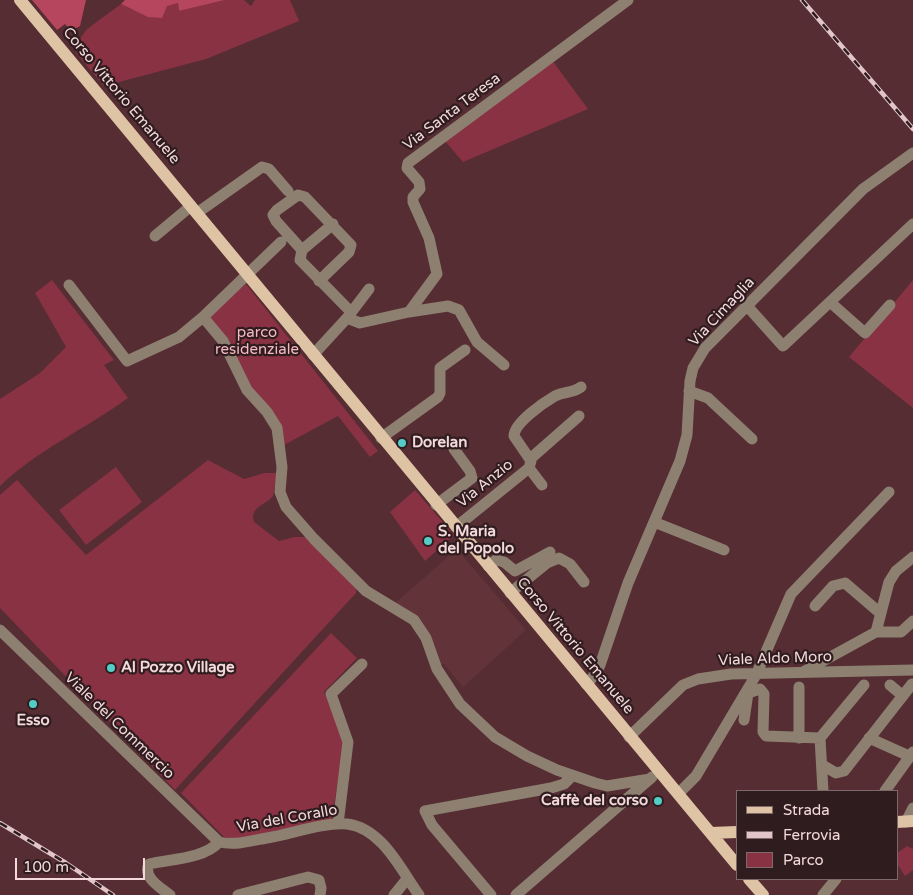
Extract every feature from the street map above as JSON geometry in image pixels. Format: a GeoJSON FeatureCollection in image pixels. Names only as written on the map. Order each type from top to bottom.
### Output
{"type":"FeatureCollection","features":[{"type":"Feature","properties":{"kind":"main road","name":"Corso Vittorio Emanuele"},"geometry":{"type":"LineString","coordinates":[[20,0],[586,684],[629,737],[654,775],[678,794],[736,864]]}},
{"type":"Feature","properties":{"kind":"main road"},"geometry":{"type":"LineString","coordinates":[[711,834],[736,832]]}},
{"type":"Feature","properties":{"kind":"main road"},"geometry":{"type":"LineString","coordinates":[[750,880],[763,895]]}},
{"type":"Feature","properties":{"kind":"street","name":"Via Santa Teresa"},"geometry":{"type":"LineString","coordinates":[[409,312],[437,274],[429,238],[413,202],[413,197],[420,190],[420,184],[407,168],[408,163],[628,0]]}},
{"type":"Feature","properties":{"kind":"street","name":"Via Cimaglia"},"geometry":{"type":"LineString","coordinates":[[586,684],[594,676],[600,665],[628,583],[680,461],[685,443],[693,368],[705,348],[748,307],[863,189],[913,153]]}},
{"type":"Feature","properties":{"kind":"street"},"geometry":{"type":"LineString","coordinates":[[155,236],[194,209],[262,167],[269,169],[288,191]]}},
{"type":"Feature","properties":{"kind":"street"},"geometry":{"type":"LineString","coordinates":[[302,250],[274,219],[277,210],[296,196],[302,195],[333,224],[349,242],[351,250],[319,281]]}},
{"type":"Feature","properties":{"kind":"street"},"geometry":{"type":"LineString","coordinates":[[333,224],[302,250],[300,260],[349,315],[365,323],[409,312],[448,306],[459,310],[477,342],[504,365]]}},
{"type":"Feature","properties":{"kind":"street"},"geometry":{"type":"LineString","coordinates":[[748,307],[783,346],[913,224]]}},
{"type":"Feature","properties":{"kind":"street"},"geometry":{"type":"LineString","coordinates":[[69,286],[127,361],[179,337],[203,317],[282,242]]}},
{"type":"Feature","properties":{"kind":"street"},"geometry":{"type":"LineString","coordinates":[[313,355],[349,315],[368,289]]}},
{"type":"Feature","properties":{"kind":"street"},"geometry":{"type":"LineString","coordinates":[[830,302],[865,333],[890,305]]}},
{"type":"Feature","properties":{"kind":"street"},"geometry":{"type":"LineString","coordinates":[[203,317],[223,341],[247,390],[267,412],[277,428],[282,467],[280,492],[286,507],[314,539],[366,591],[414,620],[420,627],[437,669],[457,699],[491,733],[527,756],[572,776],[607,786],[654,775]]}},
{"type":"Feature","properties":{"kind":"street"},"geometry":{"type":"LineString","coordinates":[[381,438],[438,397],[440,393],[440,368],[464,350]]}},
{"type":"Feature","properties":{"kind":"street","name":"Via Anzio"},"geometry":{"type":"LineString","coordinates":[[456,528],[516,480],[529,463],[514,436],[518,424],[556,396],[571,393],[581,386]]}},
{"type":"Feature","properties":{"kind":"street"},"geometry":{"type":"LineString","coordinates":[[690,391],[708,398],[752,439]]}},
{"type":"Feature","properties":{"kind":"street"},"geometry":{"type":"LineString","coordinates":[[542,485],[529,463],[579,416]]}},
{"type":"Feature","properties":{"kind":"street"},"geometry":{"type":"LineString","coordinates":[[436,505],[472,478],[454,449]]}},
{"type":"Feature","properties":{"kind":"street"},"geometry":{"type":"LineString","coordinates":[[678,794],[696,776],[756,675],[791,594],[889,492]]}},
{"type":"Feature","properties":{"kind":"street"},"geometry":{"type":"LineString","coordinates":[[654,522],[724,550]]}},
{"type":"Feature","properties":{"kind":"street"},"geometry":{"type":"LineString","coordinates":[[488,566],[496,560],[500,560],[515,571],[550,552]]}},
{"type":"Feature","properties":{"kind":"street"},"geometry":{"type":"LineString","coordinates":[[876,632],[889,582],[896,571],[913,556]]}},
{"type":"Feature","properties":{"kind":"street"},"geometry":{"type":"LineString","coordinates":[[510,593],[548,563],[559,558],[570,564],[584,582]]}},
{"type":"Feature","properties":{"kind":"street"},"geometry":{"type":"LineString","coordinates":[[815,606],[833,586],[845,583],[880,613]]}},
{"type":"Feature","properties":{"kind":"street"},"geometry":{"type":"LineString","coordinates":[[800,673],[876,632],[901,632],[913,621]]}},
{"type":"Feature","properties":{"kind":"street","name":"Viale del Commercio"},"geometry":{"type":"LineString","coordinates":[[0,630],[219,842]]}},
{"type":"Feature","properties":{"kind":"street"},"geometry":{"type":"LineString","coordinates":[[338,824],[348,742],[330,694],[362,664]]}},
{"type":"Feature","properties":{"kind":"street","name":"Viale Aldo Moro"},"geometry":{"type":"LineString","coordinates":[[629,737],[683,686],[698,679],[714,675],[913,670]]}},
{"type":"Feature","properties":{"kind":"street"},"geometry":{"type":"LineString","coordinates":[[824,766],[841,773],[912,684]]}},
{"type":"Feature","properties":{"kind":"street"},"geometry":{"type":"LineString","coordinates":[[890,685],[903,696]]}},
{"type":"Feature","properties":{"kind":"street"},"geometry":{"type":"LineString","coordinates":[[823,790],[820,738],[864,686]]}},
{"type":"Feature","properties":{"kind":"street"},"geometry":{"type":"LineString","coordinates":[[799,687],[799,738]]}},
{"type":"Feature","properties":{"kind":"street"},"geometry":{"type":"LineString","coordinates":[[744,720],[748,693],[760,689],[764,694],[764,734],[768,738],[820,738]]}},
{"type":"Feature","properties":{"kind":"street"},"geometry":{"type":"LineString","coordinates":[[869,738],[911,754],[886,790]]}},
{"type":"Feature","properties":{"kind":"street"},"geometry":{"type":"LineString","coordinates":[[516,895],[654,775]]}},
{"type":"Feature","properties":{"kind":"street"},"geometry":{"type":"LineString","coordinates":[[491,895],[432,825],[425,811],[551,788],[564,784],[572,776]]}},
{"type":"Feature","properties":{"kind":"street"},"geometry":{"type":"LineString","coordinates":[[903,822],[913,808]]}},
{"type":"Feature","properties":{"kind":"street","name":"Via del Corallo"},"geometry":{"type":"LineString","coordinates":[[219,842],[240,843],[338,824],[359,827],[375,837],[387,849],[419,895]]}},
{"type":"Feature","properties":{"kind":"street"},"geometry":{"type":"LineString","coordinates":[[170,895],[152,882],[148,873],[149,864],[203,853],[213,848],[219,842]]}},
{"type":"Feature","properties":{"kind":"street"},"geometry":{"type":"LineString","coordinates":[[238,895],[308,877],[320,880],[320,895]]}},
{"type":"Feature","properties":{"kind":"street"},"geometry":{"type":"LineString","coordinates":[[394,895],[407,879]]}},
{"type":"Feature","properties":{"kind":"street"},"geometry":{"type":"LineString","coordinates":[[823,895],[835,880]]}},
{"type":"Feature","properties":{"kind":"shaded area"},"geometry":{"type":"Polygon","coordinates":[[[32,0],[86,0],[80,26],[71,31],[65,24],[57,30],[32,0]]]}},
{"type":"Feature","properties":{"kind":"shaded area"},"geometry":{"type":"Polygon","coordinates":[[[125,0],[225,0],[179,11],[178,3],[167,6],[162,18],[148,17],[121,4],[125,0]]]}},
{"type":"Feature","properties":{"kind":"shaded area"},"geometry":{"type":"Polygon","coordinates":[[[457,549],[526,630],[463,687],[444,664],[441,664],[433,644],[394,604],[457,549]]]}},
{"type":"Feature","properties":{"kind":"green space"},"geometry":{"type":"Polygon","coordinates":[[[225,0],[244,0],[251,6],[255,0],[290,0],[299,21],[206,59],[104,86],[76,53],[84,47],[79,40],[87,29],[121,4],[133,10],[178,3],[179,11],[225,0]]]}},
{"type":"Feature","properties":{"kind":"green space"},"geometry":{"type":"Polygon","coordinates":[[[552,60],[588,109],[463,162],[444,140],[552,60]]]}},
{"type":"Feature","properties":{"kind":"green space"},"geometry":{"type":"Polygon","coordinates":[[[52,280],[114,360],[104,365],[128,398],[29,462],[0,486],[0,399],[40,373],[66,347],[35,293],[52,280]]]}},
{"type":"Feature","properties":{"kind":"green space"},"geometry":{"type":"Polygon","coordinates":[[[913,280],[913,408],[849,357],[913,280]]]}},
{"type":"Feature","properties":{"kind":"green space","name":"parco residenziale"},"geometry":{"type":"Polygon","coordinates":[[[246,284],[378,451],[370,457],[338,416],[284,445],[249,390],[208,317],[246,284]]]}},
{"type":"Feature","properties":{"kind":"green space"},"geometry":{"type":"Polygon","coordinates":[[[208,460],[244,479],[264,473],[277,473],[273,496],[256,510],[253,517],[254,522],[279,541],[295,537],[309,537],[356,587],[356,593],[175,790],[0,608],[0,495],[17,480],[86,555],[208,460]]]}},
{"type":"Feature","properties":{"kind":"green space"},"geometry":{"type":"Polygon","coordinates":[[[116,467],[142,502],[86,545],[59,510],[116,467]]]}},
{"type":"Feature","properties":{"kind":"green space"},"geometry":{"type":"Polygon","coordinates":[[[415,490],[454,535],[425,561],[390,512],[415,490]]]}},
{"type":"Feature","properties":{"kind":"green space"},"geometry":{"type":"Polygon","coordinates":[[[331,633],[357,658],[324,692],[344,740],[332,819],[237,839],[224,837],[181,793],[331,633]]]}},
{"type":"Feature","properties":{"kind":"green space"},"geometry":{"type":"Polygon","coordinates":[[[907,846],[913,849],[913,870],[905,876],[898,866],[898,852],[907,846]]]}},
{"type":"Feature","properties":{"kind":"railway"},"geometry":{"type":"LineString","coordinates":[[802,0],[913,129]]}},
{"type":"Feature","properties":{"kind":"railway"},"geometry":{"type":"LineString","coordinates":[[0,823],[66,863],[113,895]]}},
{"type":"Feature","properties":{"kind":"place","name":"Dorelan"},"geometry":{"type":"Point","coordinates":[402,443]}},
{"type":"Feature","properties":{"kind":"place","name":"S. Maria del Popolo"},"geometry":{"type":"Point","coordinates":[428,541]}},
{"type":"Feature","properties":{"kind":"place","name":"Al Pozzo Village"},"geometry":{"type":"Point","coordinates":[111,668]}},
{"type":"Feature","properties":{"kind":"place","name":"Esso"},"geometry":{"type":"Point","coordinates":[33,704]}},
{"type":"Feature","properties":{"kind":"place","name":"Caffè del corso"},"geometry":{"type":"Point","coordinates":[658,801]}}]}
